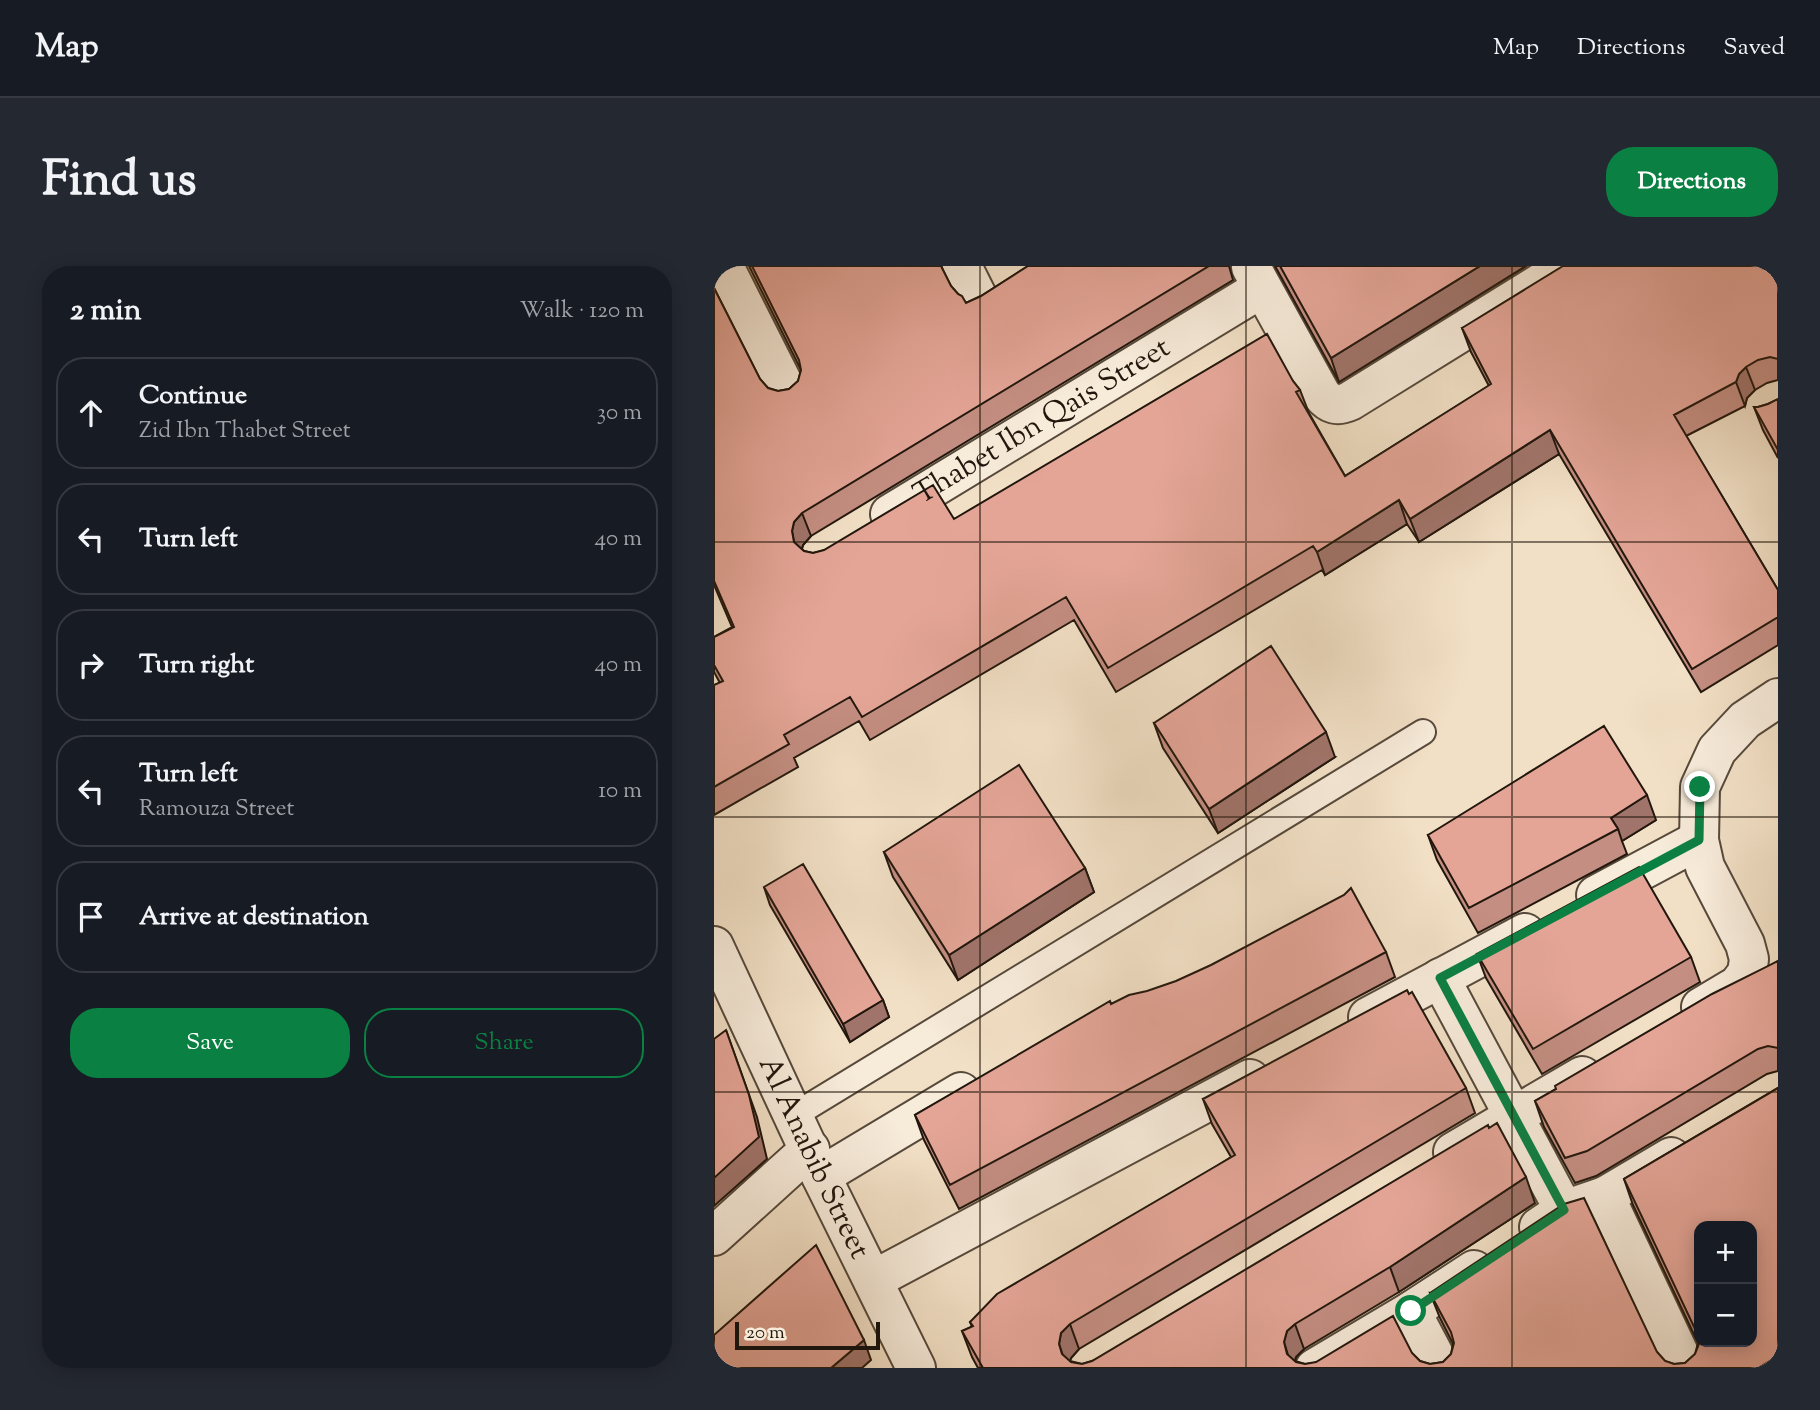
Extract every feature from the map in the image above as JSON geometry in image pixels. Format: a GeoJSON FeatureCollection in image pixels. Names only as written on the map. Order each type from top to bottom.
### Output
{"type":"FeatureCollection","features":[{"type":"Feature","properties":{"kind":"street"},"geometry":{"type":"LineString","coordinates":[[724,266],[788,393]]}},
{"type":"Feature","properties":{"kind":"street"},"geometry":{"type":"LineString","coordinates":[[962,266],[979,300]]}},
{"type":"Feature","properties":{"kind":"street"},"geometry":{"type":"LineString","coordinates":[[1256,277],[1321,394],[1334,405],[1342,405],[1568,266]]}},
{"type":"Feature","properties":{"kind":"street","name":"Thabet Ibn Qais Street"},"geometry":{"type":"LineString","coordinates":[[858,534],[1256,277]]}},
{"type":"Feature","properties":{"kind":"street"},"geometry":{"type":"LineString","coordinates":[[1667,1027],[1738,985],[1746,973],[1749,959],[1745,944],[1705,867],[1699,840],[1700,787],[1717,750],[1745,720],[1778,698]]}},
{"type":"Feature","properties":{"kind":"street"},"geometry":{"type":"LineString","coordinates":[[1341,1031],[1699,840]]}},
{"type":"Feature","properties":{"kind":"street","name":"Al Anabib Street"},"geometry":{"type":"LineString","coordinates":[[716,957],[912,1366]]}},
{"type":"Feature","properties":{"kind":"street"},"geometry":{"type":"LineString","coordinates":[[1440,978],[1564,1210]]}},
{"type":"Feature","properties":{"kind":"street"},"geometry":{"type":"LineString","coordinates":[[1419,1172],[1608,1061]]}},
{"type":"Feature","properties":{"kind":"street"},"geometry":{"type":"LineString","coordinates":[[873,1280],[1279,1064]]}},
{"type":"Feature","properties":{"kind":"street"},"geometry":{"type":"LineString","coordinates":[[714,1236],[808,1147],[985,1077]]}},
{"type":"Feature","properties":{"kind":"street"},"geometry":{"type":"LineString","coordinates":[[1315,1368],[1411,1311],[1564,1210],[1605,1196],[1697,1141]]}},
{"type":"Feature","properties":{"kind":"street"},"geometry":{"type":"LineString","coordinates":[[1605,1196],[1686,1368]]}},
{"type":"Feature","properties":{"kind":"street"},"geometry":{"type":"LineString","coordinates":[[1411,1311],[1441,1368]]}},
{"type":"Feature","properties":{"kind":"lane"},"geometry":{"type":"LineString","coordinates":[[808,1147],[1423,732]]}},
{"type":"Feature","properties":{"kind":"building"},"geometry":{"type":"Polygon","coordinates":[[[752,266],[941,266],[951,286],[966,303],[1028,266],[1209,266],[802,513],[794,522],[794,542],[804,551],[813,553],[824,550],[933,485],[954,519],[1267,334],[1300,390],[1296,392],[1345,476],[1491,384],[1462,328],[1563,266],[1778,266],[1778,359],[1770,357],[1758,360],[1739,374],[1736,382],[1674,415],[1778,590],[1778,617],[1692,669],[1550,430],[1410,519],[1399,500],[1317,552],[1313,546],[1108,668],[1066,597],[862,717],[850,697],[784,735],[789,744],[714,787],[714,685],[723,681],[714,665],[714,637],[734,627],[714,581],[714,288],[760,379],[768,388],[778,391],[789,389],[798,381],[801,370],[799,360],[752,266]]]}},
{"type":"Feature","properties":{"kind":"building"},"geometry":{"type":"Polygon","coordinates":[[[1280,266],[1480,266],[1331,358],[1280,266]]]}},
{"type":"Feature","properties":{"kind":"building"},"geometry":{"type":"Polygon","coordinates":[[[1778,399],[1778,450],[1754,407],[1778,399]]]}},
{"type":"Feature","properties":{"kind":"building"},"geometry":{"type":"Polygon","coordinates":[[[1271,646],[1326,732],[1209,809],[1154,723],[1271,646]]]}},
{"type":"Feature","properties":{"kind":"building"},"geometry":{"type":"Polygon","coordinates":[[[1604,726],[1647,795],[1611,818],[1618,829],[1469,908],[1428,835],[1604,726]]]}},
{"type":"Feature","properties":{"kind":"building"},"geometry":{"type":"Polygon","coordinates":[[[1019,765],[1085,868],[949,955],[884,852],[1019,765]]]}},
{"type":"Feature","properties":{"kind":"building"},"geometry":{"type":"Polygon","coordinates":[[[803,864],[883,1000],[843,1024],[764,887],[803,864]]]}},
{"type":"Feature","properties":{"kind":"building"},"geometry":{"type":"Polygon","coordinates":[[[1639,867],[1691,957],[1533,1049],[1477,954],[1639,867]]]}},
{"type":"Feature","properties":{"kind":"building"},"geometry":{"type":"Polygon","coordinates":[[[1351,888],[1386,952],[950,1185],[915,1115],[1110,1001],[1111,1004],[1129,995],[1176,981],[1211,965],[1344,895],[1351,888]]]}},
{"type":"Feature","properties":{"kind":"building"},"geometry":{"type":"Polygon","coordinates":[[[1778,961],[1778,1048],[1768,1046],[1758,1049],[1587,1151],[1565,1158],[1535,1101],[1556,1089],[1555,1086],[1712,994],[1778,961]]]}},
{"type":"Feature","properties":{"kind":"building"},"geometry":{"type":"Polygon","coordinates":[[[1407,990],[1409,994],[1412,992],[1466,1088],[1070,1324],[1061,1333],[1059,1344],[1062,1354],[1071,1362],[1082,1364],[1092,1361],[1488,1125],[1489,1128],[1497,1123],[1526,1177],[1390,1267],[1295,1324],[1287,1331],[1284,1342],[1287,1354],[1296,1362],[1316,1362],[1393,1316],[1412,1353],[1420,1361],[1430,1364],[1443,1362],[1451,1354],[1454,1343],[1430,1293],[1564,1204],[1584,1198],[1657,1352],[1665,1361],[1685,1363],[1695,1354],[1698,1347],[1757,1347],[1757,1221],[1694,1221],[1694,1327],[1624,1179],[1778,1088],[1778,1356],[1758,1368],[983,1368],[962,1331],[973,1326],[970,1322],[997,1294],[1235,1155],[1203,1099],[1407,990]]]}},
{"type":"Feature","properties":{"kind":"building"},"geometry":{"type":"Polygon","coordinates":[[[726,1030],[749,1095],[759,1137],[714,1178],[714,1039],[726,1030]]]}},
{"type":"Feature","properties":{"kind":"building"},"geometry":{"type":"Polygon","coordinates":[[[816,1245],[864,1340],[831,1368],[714,1368],[714,1335],[816,1245]]]}},
{"type":"Feature","properties":{"kind":"route"},"geometry":{"type":"LineString","coordinates":[[1411,1311],[1564,1210],[1440,978],[1699,840],[1700,787]]}}]}
